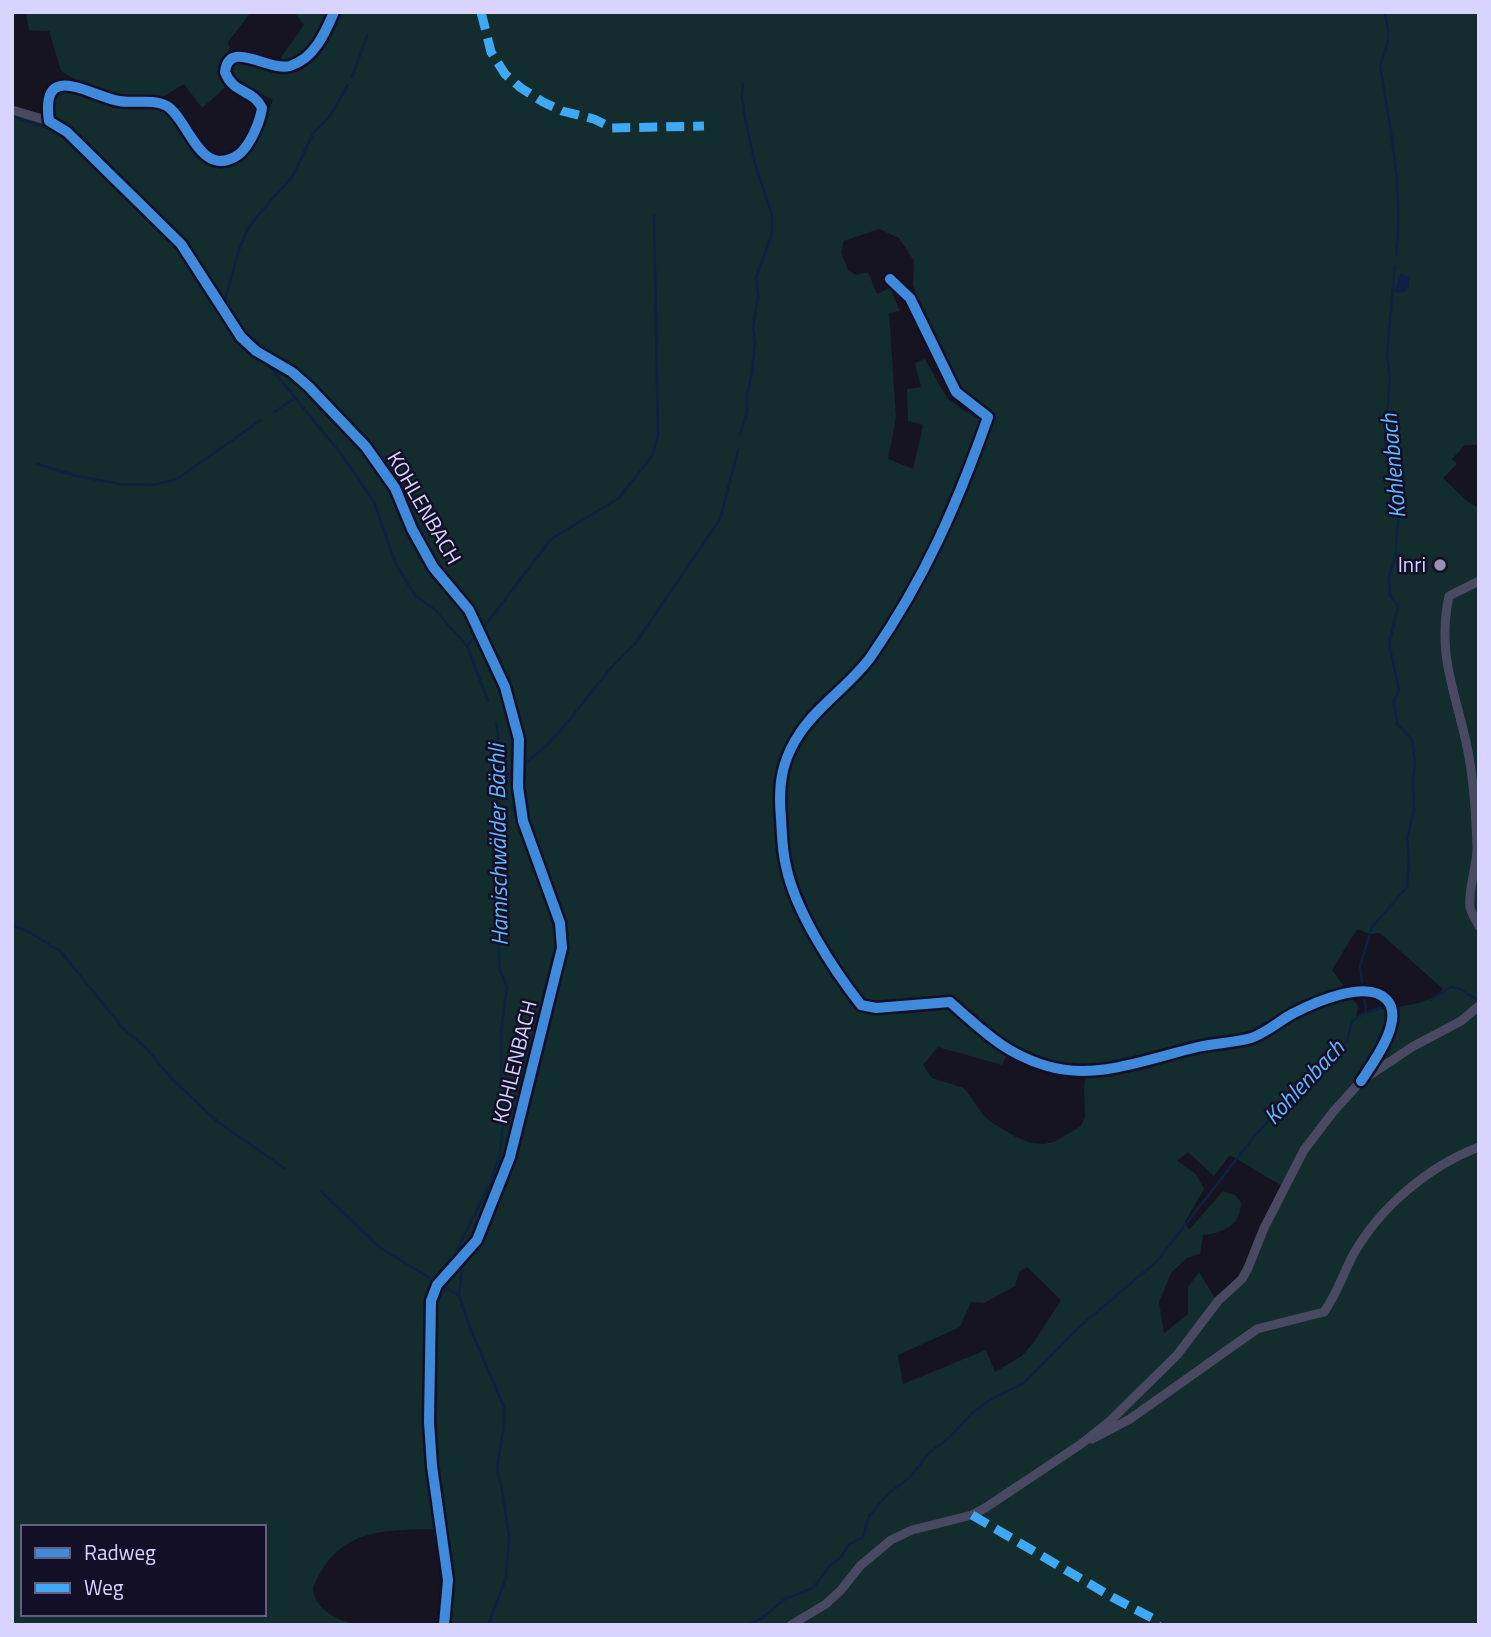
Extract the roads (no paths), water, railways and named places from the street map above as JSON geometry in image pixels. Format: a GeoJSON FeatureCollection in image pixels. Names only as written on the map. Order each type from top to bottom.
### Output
{"type":"FeatureCollection","features":[{"type":"Feature","properties":{"kind":"street"},"geometry":{"type":"LineString","coordinates":[[12,110],[49,121],[46,102],[49,95],[60,87],[71,84],[116,101],[154,102],[166,106],[176,115],[203,154],[217,159],[231,158],[249,142],[262,108],[256,98],[230,83],[225,72],[228,61],[242,56],[263,64],[283,67],[302,61],[319,43],[334,12]]}},
{"type":"Feature","properties":{"kind":"street","name":"KOHLENBACH"},"geometry":{"type":"LineString","coordinates":[[49,121],[67,132],[181,244],[241,337],[256,351],[292,372],[366,447],[395,488],[412,529],[433,566],[469,610],[505,687],[514,715],[519,739],[520,804],[533,850],[560,923],[562,948],[510,1157],[477,1240],[437,1285],[431,1301],[429,1422],[447,1580],[444,1625]]}},
{"type":"Feature","properties":{"kind":"street"},"geometry":{"type":"LineString","coordinates":[[791,1625],[826,1604],[841,1591],[860,1566],[891,1541],[912,1530],[972,1515],[1081,1444],[1110,1421],[1177,1355],[1218,1301],[1242,1279],[1264,1228],[1304,1150],[1332,1112],[1361,1082],[1379,1054],[1393,1020],[1393,1011],[1388,1000],[1364,990],[1309,1006],[1252,1037],[1201,1046],[1112,1069],[1073,1070],[1049,1067],[1000,1046],[950,1002],[876,1008],[861,1005],[838,976],[802,908],[786,868],[779,789],[782,769],[800,733],[870,658],[918,582],[961,492],[988,417],[956,392],[914,305],[890,279]]}},
{"type":"Feature","properties":{"kind":"street"},"geometry":{"type":"LineString","coordinates":[[1479,581],[1449,596],[1445,619],[1448,678],[1471,765],[1477,860],[1470,908],[1479,926]]}},
{"type":"Feature","properties":{"kind":"street"},"geometry":{"type":"LineString","coordinates":[[1361,1082],[1412,1047],[1461,1021],[1479,1006]]}},
{"type":"Feature","properties":{"kind":"street"},"geometry":{"type":"LineString","coordinates":[[1081,1444],[1130,1419],[1257,1329],[1324,1312],[1335,1296],[1353,1255],[1383,1216],[1416,1182],[1479,1147]]}},
{"type":"Feature","properties":{"kind":"water"},"geometry":{"type":"Polygon","coordinates":[[[1400,273],[1409,277],[1409,285],[1405,292],[1397,293],[1395,290],[1400,273]]]}},
{"type":"Feature","properties":{"kind":"waterway","name":"Kohlenbach"},"geometry":{"type":"LineString","coordinates":[[1384,12],[1388,38],[1380,65],[1397,184],[1396,255]]}},
{"type":"Feature","properties":{"kind":"waterway"},"geometry":{"type":"LineString","coordinates":[[352,77],[367,36]]}},
{"type":"Feature","properties":{"kind":"waterway"},"geometry":{"type":"LineString","coordinates":[[740,435],[747,413],[747,395],[752,373],[755,342],[753,327],[758,296],[756,278],[772,233],[772,215],[755,164],[744,113],[743,84]]}},
{"type":"Feature","properties":{"kind":"waterway"},"geometry":{"type":"LineString","coordinates":[[224,303],[247,230],[292,177],[314,132],[330,116],[348,85]]}},
{"type":"Feature","properties":{"kind":"waterway","name":"Hamischwälder Bächli"},"geometry":{"type":"LineString","coordinates":[[12,116],[50,129]]}},
{"type":"Feature","properties":{"kind":"waterway","name":"Hamischwälder Bächli"},"geometry":{"type":"LineString","coordinates":[[72,132],[145,203]]}},
{"type":"Feature","properties":{"kind":"waterway"},"geometry":{"type":"LineString","coordinates":[[481,631],[551,539],[619,498],[652,456],[658,435],[654,215]]}},
{"type":"Feature","properties":{"kind":"waterway","name":"Kohlenbach"},"geometry":{"type":"LineString","coordinates":[[748,1625],[762,1618],[785,1599],[813,1588],[829,1567],[842,1556],[848,1545],[863,1537],[869,1516],[888,1494],[910,1477],[929,1453],[950,1437],[972,1413],[993,1398],[1024,1383],[1077,1329],[1157,1261],[1257,1133],[1347,1041],[1352,1021],[1366,1012],[1360,966],[1372,927],[1407,887],[1407,839],[1414,810],[1415,763],[1412,740],[1397,724],[1394,701],[1399,690],[1389,644],[1398,606],[1390,595],[1389,576],[1395,558],[1399,512],[1389,473],[1385,437],[1390,380],[1387,353],[1395,266]]}},
{"type":"Feature","properties":{"kind":"waterway","name":"Hamischwälder Bächli"},"geometry":{"type":"LineString","coordinates":[[265,361],[342,455],[374,502],[396,565],[415,595],[435,610],[467,646],[488,701]]}},
{"type":"Feature","properties":{"kind":"waterway"},"geometry":{"type":"LineString","coordinates":[[274,412],[295,398]]}},
{"type":"Feature","properties":{"kind":"waterway"},"geometry":{"type":"LineString","coordinates":[[37,464],[77,476],[120,484],[153,485],[177,479],[261,420]]}},
{"type":"Feature","properties":{"kind":"waterway"},"geometry":{"type":"LineString","coordinates":[[522,765],[554,738],[606,674],[635,644],[720,519],[738,450]]}},
{"type":"Feature","properties":{"kind":"waterway"},"geometry":{"type":"LineString","coordinates":[[467,646],[476,636]]}},
{"type":"Feature","properties":{"kind":"waterway","name":"Hamischwälder Bächli"},"geometry":{"type":"LineString","coordinates":[[457,1250],[490,1184],[500,1154],[505,1102],[501,1075],[501,1031],[507,987],[500,970],[495,880],[499,867],[493,845],[501,778],[496,723]]}},
{"type":"Feature","properties":{"kind":"waterway"},"geometry":{"type":"LineString","coordinates":[[501,778],[517,769]]}},
{"type":"Feature","properties":{"kind":"waterway"},"geometry":{"type":"LineString","coordinates":[[12,925],[60,951],[123,1028],[146,1048],[172,1079],[218,1122],[284,1168]]}},
{"type":"Feature","properties":{"kind":"waterway"},"geometry":{"type":"LineString","coordinates":[[1430,1000],[1451,987],[1476,999]]}},
{"type":"Feature","properties":{"kind":"waterway"},"geometry":{"type":"LineString","coordinates":[[1367,1012],[1381,1008]]}},
{"type":"Feature","properties":{"kind":"waterway"},"geometry":{"type":"LineString","coordinates":[[321,1191],[379,1247],[430,1278]]}},
{"type":"Feature","properties":{"kind":"waterway","name":"Hamischwälder Bächli"},"geometry":{"type":"LineString","coordinates":[[462,1268],[459,1296],[504,1407],[497,1469],[509,1537],[506,1578],[488,1625]]}},
{"type":"Feature","properties":{"kind":"waterway"},"geometry":{"type":"LineString","coordinates":[[442,1286],[458,1295]]}},
{"type":"Feature","properties":{"kind":"place","name":"Inri"},"geometry":{"type":"Point","coordinates":[1440,565]}}]}
